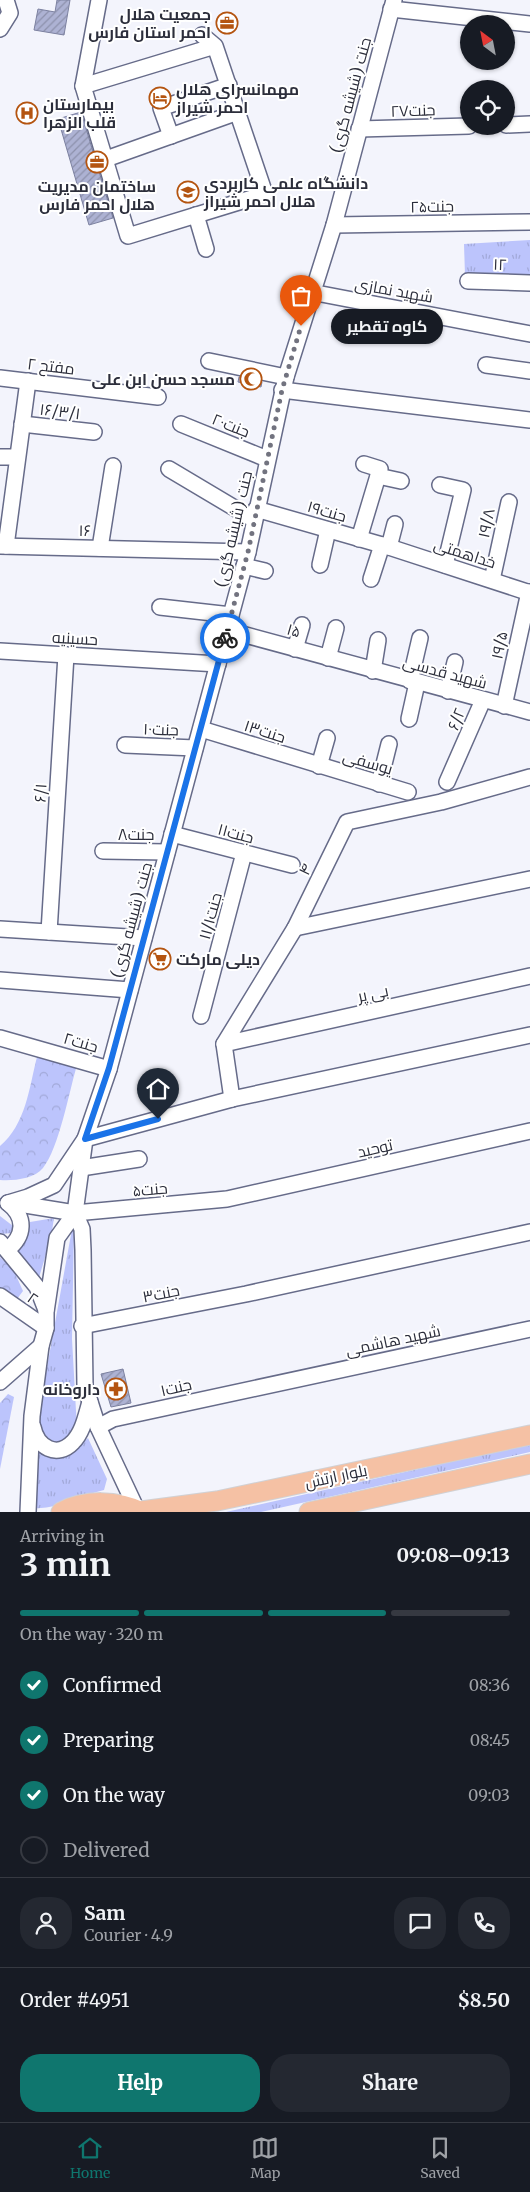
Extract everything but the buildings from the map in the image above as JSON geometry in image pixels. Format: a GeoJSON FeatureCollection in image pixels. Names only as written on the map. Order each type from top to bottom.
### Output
{"type":"FeatureCollection","features":[{"type":"Feature","properties":{"kind":"main road","name":"بلوار ارتش"},"geometry":{"type":"LineString","coordinates":[[140,1511],[213,1507],[530,1435]]}},
{"type":"Feature","properties":{"kind":"main road","name":"بلوار ارتش"},"geometry":{"type":"LineString","coordinates":[[309,1512],[530,1464]]}},
{"type":"Feature","properties":{"kind":"main road"},"geometry":{"type":"LineString","coordinates":[[61,1512],[88,1503],[113,1503],[140,1511]]}},
{"type":"Feature","properties":{"kind":"street"},"geometry":{"type":"LineString","coordinates":[[0,29],[10,13],[6,0]]}},
{"type":"Feature","properties":{"kind":"street"},"geometry":{"type":"LineString","coordinates":[[99,0],[83,86],[128,236],[265,194],[216,46],[202,35]]}},
{"type":"Feature","properties":{"kind":"street"},"geometry":{"type":"LineString","coordinates":[[392,5],[530,24]]}},
{"type":"Feature","properties":{"kind":"street","name":"جنت (شیشه گری)"},"geometry":{"type":"LineString","coordinates":[[75,1213],[85,1139],[109,1068],[246,559],[284,384],[311,292],[334,225],[392,5]]}},
{"type":"Feature","properties":{"kind":"street"},"geometry":{"type":"LineString","coordinates":[[83,86],[216,46]]}},
{"type":"Feature","properties":{"kind":"street"},"geometry":{"type":"LineString","coordinates":[[171,136],[161,108],[229,86]]}},
{"type":"Feature","properties":{"kind":"street"},"geometry":{"type":"LineString","coordinates":[[106,159],[238,112]]}},
{"type":"Feature","properties":{"kind":"street"},"geometry":{"type":"LineString","coordinates":[[515,124],[530,124]]}},
{"type":"Feature","properties":{"kind":"street","name":"جنت۲۷"},"geometry":{"type":"LineString","coordinates":[[359,129],[460,126]]}},
{"type":"Feature","properties":{"kind":"street"},"geometry":{"type":"LineString","coordinates":[[196,215],[206,250]]}},
{"type":"Feature","properties":{"kind":"street","name":"جنت۲۵"},"geometry":{"type":"LineString","coordinates":[[334,225],[530,222]]}},
{"type":"Feature","properties":{"kind":"street","name":"۱۲"},"geometry":{"type":"LineString","coordinates":[[468,280],[530,283]]}},
{"type":"Feature","properties":{"kind":"street","name":"شهید نمازی"},"geometry":{"type":"LineString","coordinates":[[311,292],[530,334]]}},
{"type":"Feature","properties":{"kind":"street"},"geometry":{"type":"LineString","coordinates":[[209,361],[284,384],[410,406],[530,420]]}},
{"type":"Feature","properties":{"kind":"street"},"geometry":{"type":"LineString","coordinates":[[486,365],[530,371]]}},
{"type":"Feature","properties":{"kind":"street","name":"مفتح ۲"},"geometry":{"type":"LineString","coordinates":[[0,378],[158,397]]}},
{"type":"Feature","properties":{"kind":"street"},"geometry":{"type":"LineString","coordinates":[[3,546],[28,381]]}},
{"type":"Feature","properties":{"kind":"street","name":"۱۶/۳/۱"},"geometry":{"type":"LineString","coordinates":[[22,424],[94,432]]}},
{"type":"Feature","properties":{"kind":"street","name":"جنت۲۰"},"geometry":{"type":"LineString","coordinates":[[181,424],[267,459]]}},
{"type":"Feature","properties":{"kind":"street"},"geometry":{"type":"LineString","coordinates":[[0,457],[18,457]]}},
{"type":"Feature","properties":{"kind":"street"},"geometry":{"type":"LineString","coordinates":[[359,539],[380,469],[364,464]]}},
{"type":"Feature","properties":{"kind":"street"},"geometry":{"type":"LineString","coordinates":[[100,548],[113,466]]}},
{"type":"Feature","properties":{"kind":"street","name":"جنت۱۹"},"geometry":{"type":"LineString","coordinates":[[169,469],[255,514],[328,530],[386,546]]}},
{"type":"Feature","properties":{"kind":"street"},"geometry":{"type":"LineString","coordinates":[[378,476],[401,481]]}},
{"type":"Feature","properties":{"kind":"street"},"geometry":{"type":"LineString","coordinates":[[440,485],[463,490],[445,565]]}},
{"type":"Feature","properties":{"kind":"street","name":"۱۹/۸"},"geometry":{"type":"LineString","coordinates":[[492,580],[509,502]]}},
{"type":"Feature","properties":{"kind":"street"},"geometry":{"type":"LineString","coordinates":[[371,579],[396,524]]}},
{"type":"Feature","properties":{"kind":"street"},"geometry":{"type":"LineString","coordinates":[[320,565],[328,530]]}},
{"type":"Feature","properties":{"kind":"street","name":"۱۶"},"geometry":{"type":"LineString","coordinates":[[3,546],[170,550],[246,559],[265,571]]}},
{"type":"Feature","properties":{"kind":"street","name":"خداهمتی"},"geometry":{"type":"LineString","coordinates":[[386,546],[529,593]]}},
{"type":"Feature","properties":{"kind":"street","name":"۱۹/۵"},"geometry":{"type":"LineString","coordinates":[[504,706],[529,593]]}},
{"type":"Feature","properties":{"kind":"street"},"geometry":{"type":"LineString","coordinates":[[160,608],[231,614]]}},
{"type":"Feature","properties":{"kind":"street"},"geometry":{"type":"LineString","coordinates":[[295,649],[302,625]]}},
{"type":"Feature","properties":{"kind":"street"},"geometry":{"type":"LineString","coordinates":[[328,658],[336,628]]}},
{"type":"Feature","properties":{"kind":"street","name":"۱۵"},"geometry":{"type":"LineString","coordinates":[[227,630],[350,665]]}},
{"type":"Feature","properties":{"kind":"street"},"geometry":{"type":"LineString","coordinates":[[409,719],[420,638]]}},
{"type":"Feature","properties":{"kind":"street"},"geometry":{"type":"LineString","coordinates":[[373,671],[378,640]]}},
{"type":"Feature","properties":{"kind":"street","name":"حسینیه"},"geometry":{"type":"LineString","coordinates":[[0,651],[218,664]]}},
{"type":"Feature","properties":{"kind":"street","name":"۶/۱"},"geometry":{"type":"LineString","coordinates":[[49,932],[66,655]]}},
{"type":"Feature","properties":{"kind":"street"},"geometry":{"type":"LineString","coordinates":[[448,691],[455,662]]}},
{"type":"Feature","properties":{"kind":"street","name":"شهید قدسی"},"geometry":{"type":"LineString","coordinates":[[350,665],[530,712]]}},
{"type":"Feature","properties":{"kind":"street","name":"۶/۲"},"geometry":{"type":"LineString","coordinates":[[447,782],[483,700]]}},
{"type":"Feature","properties":{"kind":"street","name":"جنت۱۳"},"geometry":{"type":"LineString","coordinates":[[201,729],[319,766]]}},
{"type":"Feature","properties":{"kind":"street"},"geometry":{"type":"LineString","coordinates":[[319,766],[327,738]]}},
{"type":"Feature","properties":{"kind":"street"},"geometry":{"type":"LineString","coordinates":[[379,784],[389,744]]}},
{"type":"Feature","properties":{"kind":"street","name":"جنت۱۰"},"geometry":{"type":"LineString","coordinates":[[126,745],[196,748]]}},
{"type":"Feature","properties":{"kind":"street","name":"یوسفی"},"geometry":{"type":"LineString","coordinates":[[319,766],[408,792]]}},
{"type":"Feature","properties":{"kind":"street","name":"۴"},"geometry":{"type":"LineString","coordinates":[[224,1044],[295,928],[347,822],[441,802],[530,778]]}},
{"type":"Feature","properties":{"kind":"street","name":"جنت۱۱"},"geometry":{"type":"LineString","coordinates":[[172,834],[292,865]]}},
{"type":"Feature","properties":{"kind":"street","name":"جنت۸"},"geometry":{"type":"LineString","coordinates":[[104,852],[168,852]]}},
{"type":"Feature","properties":{"kind":"street","name":"جنت۱۱/۱"},"geometry":{"type":"LineString","coordinates":[[201,1016],[244,853]]}},
{"type":"Feature","properties":{"kind":"street"},"geometry":{"type":"LineString","coordinates":[[295,928],[530,879]]}},
{"type":"Feature","properties":{"kind":"street"},"geometry":{"type":"LineString","coordinates":[[0,929],[144,938]]}},
{"type":"Feature","properties":{"kind":"street","name":"بی پر"},"geometry":{"type":"LineString","coordinates":[[224,1044],[530,976]]}},
{"type":"Feature","properties":{"kind":"street"},"geometry":{"type":"LineString","coordinates":[[0,980],[130,990]]}},
{"type":"Feature","properties":{"kind":"street"},"geometry":{"type":"LineString","coordinates":[[4,1201],[28,1197],[54,1184],[85,1139],[232,1099],[530,1035]]}},
{"type":"Feature","properties":{"kind":"street","name":"جنت۲"},"geometry":{"type":"LineString","coordinates":[[0,1038],[109,1068]]}},
{"type":"Feature","properties":{"kind":"street"},"geometry":{"type":"LineString","coordinates":[[224,1044],[232,1099]]}},
{"type":"Feature","properties":{"kind":"street","name":"توحید"},"geometry":{"type":"LineString","coordinates":[[227,1200],[530,1131]]}},
{"type":"Feature","properties":{"kind":"street"},"geometry":{"type":"LineString","coordinates":[[81,1168],[139,1159]]}},
{"type":"Feature","properties":{"kind":"street","name":"جنت۵"},"geometry":{"type":"LineString","coordinates":[[4,1201],[75,1213],[227,1200]]}},
{"type":"Feature","properties":{"kind":"street"},"geometry":{"type":"LineString","coordinates":[[4,1201],[15,1208],[22,1226],[20,1236],[4,1246],[37,1287],[46,1312]]}},
{"type":"Feature","properties":{"kind":"street"},"geometry":{"type":"LineString","coordinates":[[28,1512],[32,1416],[41,1346],[46,1328],[46,1312],[57,1238],[75,1213]]}},
{"type":"Feature","properties":{"kind":"street"},"geometry":{"type":"LineString","coordinates":[[75,1213],[82,1229],[82,1326],[85,1386],[98,1427],[140,1511]]}},
{"type":"Feature","properties":{"kind":"street","name":"جنت۳"},"geometry":{"type":"LineString","coordinates":[[82,1326],[246,1294],[530,1232]]}},
{"type":"Feature","properties":{"kind":"street","name":"۲"},"geometry":{"type":"LineString","coordinates":[[0,1296],[46,1328]]}},
{"type":"Feature","properties":{"kind":"street","name":"شهید هاشمی"},"geometry":{"type":"LineString","coordinates":[[263,1385],[530,1329]]}},
{"type":"Feature","properties":{"kind":"street"},"geometry":{"type":"LineString","coordinates":[[0,1382],[41,1346]]}},
{"type":"Feature","properties":{"kind":"street","name":"جنت۱"},"geometry":{"type":"LineString","coordinates":[[98,1427],[113,1419],[263,1385]]}},
{"type":"Feature","properties":{"kind":"street"},"geometry":{"type":"LineString","coordinates":[[32,1416],[36,1440],[44,1448],[57,1450],[72,1444],[81,1430],[90,1402]]}},
{"type":"Feature","properties":{"kind":"green space"},"geometry":{"type":"Polygon","coordinates":[[[530,240],[530,279],[465,275],[464,244],[530,240]]]}},
{"type":"Feature","properties":{"kind":"green space"},"geometry":{"type":"Polygon","coordinates":[[[37,1057],[77,1065],[59,1134],[49,1159],[39,1172],[23,1178],[0,1180],[0,1146],[16,1127],[21,1116],[29,1093],[37,1057]]]}},
{"type":"Feature","properties":{"kind":"green space"},"geometry":{"type":"Polygon","coordinates":[[[0,1216],[13,1226],[11,1233],[0,1233],[0,1216]]]}},
{"type":"Feature","properties":{"kind":"green space"},"geometry":{"type":"Polygon","coordinates":[[[54,1218],[51,1237],[38,1281],[15,1249],[24,1243],[30,1222],[54,1218]]]}},
{"type":"Feature","properties":{"kind":"green space"},"geometry":{"type":"Polygon","coordinates":[[[72,1229],[74,1229],[72,1339],[77,1429],[57,1446],[39,1437],[38,1417],[72,1229]]]}},
{"type":"Feature","properties":{"kind":"green space"},"geometry":{"type":"Polygon","coordinates":[[[0,1257],[14,1271],[23,1291],[17,1299],[0,1288],[0,1257]]]}},
{"type":"Feature","properties":{"kind":"green space"},"geometry":{"type":"Polygon","coordinates":[[[8,1394],[14,1397],[0,1469],[0,1403],[8,1394]]]}},
{"type":"Feature","properties":{"kind":"green space"},"geometry":{"type":"Polygon","coordinates":[[[88,1438],[107,1479],[104,1490],[60,1505],[34,1508],[36,1448],[77,1448],[88,1438]]]}},
{"type":"Feature","properties":{"kind":"green space"},"geometry":{"type":"Polygon","coordinates":[[[530,1444],[530,1452],[261,1512],[226,1512],[530,1444]]]}},
{"type":"Feature","properties":{"kind":"way so far"},"geometry":{"type":"LineString","coordinates":[[225,638],[248,552],[253,519],[282,390],[301,326]]}},
{"type":"Feature","properties":{"kind":"place","name":"جمعیت هلال احمر استان فارس"},"geometry":{"type":"Point","coordinates":[227,23]}},
{"type":"Feature","properties":{"kind":"place","name":"مهمانسرای هلال احمر شیراز"},"geometry":{"type":"Point","coordinates":[160,98]}},
{"type":"Feature","properties":{"kind":"place","name":"بیمارستان قلب الزهرا"},"geometry":{"type":"Point","coordinates":[27,113]}},
{"type":"Feature","properties":{"kind":"place","name":"ساختمان مدیریت هلال احمر فارس"},"geometry":{"type":"Point","coordinates":[97,162]}},
{"type":"Feature","properties":{"kind":"place","name":"دانشگاه علمی کاربردی هلال احمر شیراز"},"geometry":{"type":"Point","coordinates":[188,192]}},
{"type":"Feature","properties":{"kind":"place","name":"کاوه تقطیر"},"geometry":{"type":"Point","coordinates":[301,326]}},
{"type":"Feature","properties":{"kind":"place","name":"مسجد حسن ابن علی"},"geometry":{"type":"Point","coordinates":[251,379]}},
{"type":"Feature","properties":{"kind":"place","name":"دیلی مارکت"},"geometry":{"type":"Point","coordinates":[160,959]}},
{"type":"Feature","properties":{"kind":"place","name":"داروخانه"},"geometry":{"type":"Point","coordinates":[116,1389]}},
{"type":"Feature","properties":{"kind":"route"},"geometry":{"type":"LineString","coordinates":[[158,1119],[85,1139],[109,1068],[225,638]]}}]}
